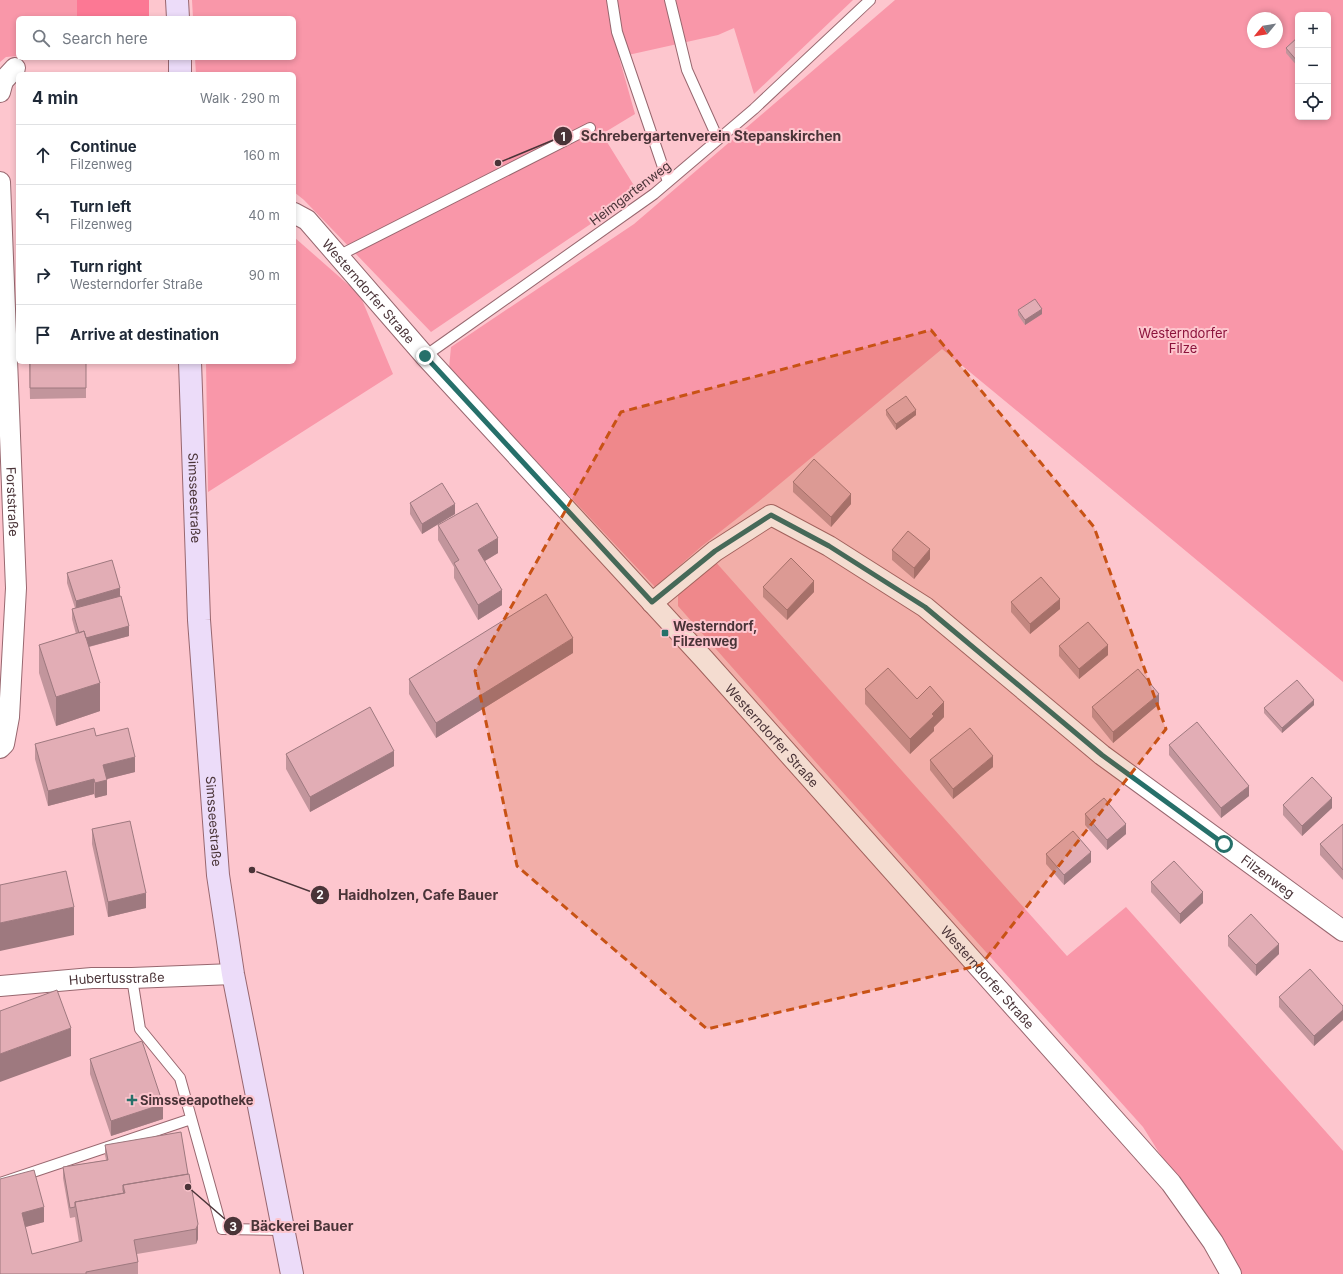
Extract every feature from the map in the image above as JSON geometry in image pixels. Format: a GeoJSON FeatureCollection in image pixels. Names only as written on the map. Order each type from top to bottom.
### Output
{"type":"FeatureCollection","features":[{"type":"Feature","properties":{"kind":"main road"},"geometry":{"type":"LineString","coordinates":[[177,0],[178,16]]}},
{"type":"Feature","properties":{"kind":"main road"},"geometry":{"type":"LineString","coordinates":[[180,60],[180,72]]}},
{"type":"Feature","properties":{"kind":"main road","name":"Simsseestraße"},"geometry":{"type":"LineString","coordinates":[[190,364],[202,676],[218,875],[233,974],[282,1230],[292,1274]]}},
{"type":"Feature","properties":{"kind":"street"},"geometry":{"type":"LineString","coordinates":[[0,92],[3,81],[15,68]]}},
{"type":"Feature","properties":{"kind":"street","name":"Forststraße"},"geometry":{"type":"LineString","coordinates":[[0,182],[16,588],[9,717],[4,744],[0,748]]}},
{"type":"Feature","properties":{"kind":"street","name":"Westerndorfer Straße"},"geometry":{"type":"LineString","coordinates":[[296,214],[307,220],[425,356],[652,602],[1171,1183],[1213,1242],[1231,1274]]}},
{"type":"Feature","properties":{"kind":"street","name":"Filzenweg"},"geometry":{"type":"LineString","coordinates":[[652,602],[715,551],[771,515],[829,546],[925,607],[1102,755],[1343,931]]}},
{"type":"Feature","properties":{"kind":"street","name":"Hubertusstraße"},"geometry":{"type":"LineString","coordinates":[[0,986],[92,978],[233,974]]}},
{"type":"Feature","properties":{"kind":"lane"},"geometry":{"type":"LineString","coordinates":[[612,0],[616,32],[668,182]]}},
{"type":"Feature","properties":{"kind":"lane"},"geometry":{"type":"LineString","coordinates":[[670,0],[687,70],[718,139]]}},
{"type":"Feature","properties":{"kind":"lane","name":"Heimgartenweg"},"geometry":{"type":"LineString","coordinates":[[425,356],[654,194],[754,109],[870,0]]}},
{"type":"Feature","properties":{"kind":"lane"},"geometry":{"type":"LineString","coordinates":[[338,256],[590,128]]}},
{"type":"Feature","properties":{"kind":"lane"},"geometry":{"type":"LineString","coordinates":[[132,978],[140,1029],[180,1078],[222,1229],[282,1230]]}},
{"type":"Feature","properties":{"kind":"lane"},"geometry":{"type":"LineString","coordinates":[[0,1183],[191,1119]]}},
{"type":"Feature","properties":{"kind":"highlighted area"},"geometry":{"type":"Polygon","coordinates":[[[931,330],[1094,527],[1166,729],[981,965],[707,1029],[517,866],[475,671],[621,412],[931,330]]]}},
{"type":"Feature","properties":{"kind":"green space"},"geometry":{"type":"Polygon","coordinates":[[[0,0],[77,0],[77,16],[16,16],[16,56],[6,57],[0,62],[0,0]]]}},
{"type":"Feature","properties":{"kind":"green space"},"geometry":{"type":"Polygon","coordinates":[[[192,0],[853,0],[754,94],[734,28],[718,35],[619,57],[635,114],[602,134],[638,192],[431,332],[304,200],[296,194],[296,72],[196,72],[195,60],[296,60],[296,16],[193,16],[192,0]]]}},
{"type":"Feature","properties":{"kind":"green space","name":"Westerndorfer Filze"},"geometry":{"type":"Polygon","coordinates":[[[895,0],[1343,0],[1343,682],[942,349],[758,502],[702,546],[655,587],[449,368],[451,347],[634,224],[895,0]]]}},
{"type":"Feature","properties":{"kind":"green space"},"geometry":{"type":"Polygon","coordinates":[[[296,239],[360,295],[393,374],[208,492],[206,364],[296,364],[296,239]]]}},
{"type":"Feature","properties":{"kind":"green space"},"geometry":{"type":"Polygon","coordinates":[[[713,559],[1067,956],[1126,907],[1343,1151],[1343,1274],[1235,1274],[1143,1127],[820,767],[678,606],[678,594],[713,559]]]}},
{"type":"Feature","properties":{"kind":"shaded area"},"geometry":{"type":"Polygon","coordinates":[[[77,0],[149,0],[149,16],[77,16],[77,0]]]}},
{"type":"Feature","properties":{"kind":"building"},"geometry":{"type":"Polygon","coordinates":[[[1295,40],[1295,58],[1286,48],[1295,40]]]}},
{"type":"Feature","properties":{"kind":"building"},"geometry":{"type":"Polygon","coordinates":[[[1035,299],[1042,309],[1025,320],[1018,310],[1035,299]]]}},
{"type":"Feature","properties":{"kind":"building"},"geometry":{"type":"Polygon","coordinates":[[[30,364],[86,364],[86,388],[30,388],[30,364]]]}},
{"type":"Feature","properties":{"kind":"building"},"geometry":{"type":"Polygon","coordinates":[[[906,396],[916,410],[896,424],[886,410],[906,396]]]}},
{"type":"Feature","properties":{"kind":"building"},"geometry":{"type":"Polygon","coordinates":[[[814,459],[851,494],[831,517],[793,482],[814,459]]]}},
{"type":"Feature","properties":{"kind":"building"},"geometry":{"type":"Polygon","coordinates":[[[442,483],[455,504],[422,524],[410,503],[442,483]]]}},
{"type":"Feature","properties":{"kind":"building"},"geometry":{"type":"Polygon","coordinates":[[[477,503],[498,538],[478,550],[502,590],[478,605],[454,563],[459,560],[438,525],[477,503]]]}},
{"type":"Feature","properties":{"kind":"building"},"geometry":{"type":"Polygon","coordinates":[[[908,531],[930,549],[914,568],[892,550],[908,531]]]}},
{"type":"Feature","properties":{"kind":"building"},"geometry":{"type":"Polygon","coordinates":[[[791,558],[814,581],[787,610],[763,587],[791,558]]]}},
{"type":"Feature","properties":{"kind":"building"},"geometry":{"type":"Polygon","coordinates":[[[112,560],[120,588],[76,601],[67,573],[112,560]]]}},
{"type":"Feature","properties":{"kind":"building"},"geometry":{"type":"Polygon","coordinates":[[[1041,577],[1060,599],[1030,624],[1011,602],[1041,577]]]}},
{"type":"Feature","properties":{"kind":"building"},"geometry":{"type":"Polygon","coordinates":[[[546,594],[573,638],[436,723],[409,679],[546,594]]]}},
{"type":"Feature","properties":{"kind":"building"},"geometry":{"type":"Polygon","coordinates":[[[121,596],[129,626],[86,638],[84,631],[79,633],[72,609],[121,596]]]}},
{"type":"Feature","properties":{"kind":"building"},"geometry":{"type":"Polygon","coordinates":[[[1088,622],[1108,645],[1079,669],[1059,646],[1088,622]]]}},
{"type":"Feature","properties":{"kind":"building"},"geometry":{"type":"Polygon","coordinates":[[[84,631],[100,683],[56,697],[39,645],[84,631]]]}},
{"type":"Feature","properties":{"kind":"building"},"geometry":{"type":"Polygon","coordinates":[[[888,668],[917,699],[930,686],[944,702],[932,714],[934,716],[910,739],[865,689],[888,668]]]}},
{"type":"Feature","properties":{"kind":"building"},"geometry":{"type":"Polygon","coordinates":[[[1138,669],[1159,694],[1113,732],[1092,707],[1138,669]]]}},
{"type":"Feature","properties":{"kind":"building"},"geometry":{"type":"Polygon","coordinates":[[[1297,680],[1314,700],[1282,728],[1264,708],[1297,680]]]}},
{"type":"Feature","properties":{"kind":"building"},"geometry":{"type":"Polygon","coordinates":[[[370,707],[394,751],[310,797],[286,754],[370,707]]]}},
{"type":"Feature","properties":{"kind":"building"},"geometry":{"type":"Polygon","coordinates":[[[1197,722],[1249,786],[1221,808],[1169,745],[1197,722]]]}},
{"type":"Feature","properties":{"kind":"building"},"geometry":{"type":"Polygon","coordinates":[[[94,728],[96,736],[128,728],[135,757],[103,765],[107,780],[95,783],[94,779],[48,791],[35,744],[94,728]]]}},
{"type":"Feature","properties":{"kind":"building"},"geometry":{"type":"Polygon","coordinates":[[[970,728],[993,756],[953,789],[930,760],[970,728]]]}},
{"type":"Feature","properties":{"kind":"building"},"geometry":{"type":"Polygon","coordinates":[[[1312,777],[1332,798],[1302,826],[1283,805],[1312,777]]]}},
{"type":"Feature","properties":{"kind":"building"},"geometry":{"type":"Polygon","coordinates":[[[1104,798],[1126,824],[1107,840],[1085,814],[1104,798]]]}},
{"type":"Feature","properties":{"kind":"building"},"geometry":{"type":"Polygon","coordinates":[[[130,821],[146,893],[108,902],[92,829],[130,821]]]}},
{"type":"Feature","properties":{"kind":"building"},"geometry":{"type":"Polygon","coordinates":[[[1343,824],[1343,870],[1320,844],[1343,824]]]}},
{"type":"Feature","properties":{"kind":"building"},"geometry":{"type":"Polygon","coordinates":[[[1073,831],[1091,852],[1064,875],[1046,854],[1073,831]]]}},
{"type":"Feature","properties":{"kind":"building"},"geometry":{"type":"Polygon","coordinates":[[[1174,861],[1203,892],[1180,914],[1151,882],[1174,861]]]}},
{"type":"Feature","properties":{"kind":"building"},"geometry":{"type":"Polygon","coordinates":[[[66,871],[74,907],[0,923],[0,885],[66,871]]]}},
{"type":"Feature","properties":{"kind":"building"},"geometry":{"type":"Polygon","coordinates":[[[1251,914],[1279,944],[1256,965],[1228,936],[1251,914]]]}},
{"type":"Feature","properties":{"kind":"building"},"geometry":{"type":"Polygon","coordinates":[[[1310,969],[1343,1006],[1343,1010],[1314,1036],[1279,997],[1310,969]]]}},
{"type":"Feature","properties":{"kind":"building"},"geometry":{"type":"Polygon","coordinates":[[[57,990],[71,1028],[0,1054],[0,1011],[57,990]]]}},
{"type":"Feature","properties":{"kind":"building"},"geometry":{"type":"Polygon","coordinates":[[[142,1041],[163,1104],[111,1121],[90,1059],[142,1041]]]}},
{"type":"Feature","properties":{"kind":"building"},"geometry":{"type":"Polygon","coordinates":[[[181,1132],[188,1174],[123,1185],[124,1193],[75,1202],[75,1207],[70,1208],[63,1167],[108,1160],[105,1145],[181,1132]]]}},
{"type":"Feature","properties":{"kind":"building"},"geometry":{"type":"Polygon","coordinates":[[[34,1170],[44,1207],[22,1213],[32,1254],[82,1241],[75,1202],[125,1193],[123,1185],[189,1174],[198,1224],[196,1229],[134,1240],[138,1262],[86,1272],[86,1274],[0,1274],[0,1179],[34,1170]]]}},
{"type":"Feature","properties":{"kind":"place","name":"Schrebergartenverein Stepanskirchen"},"geometry":{"type":"Point","coordinates":[498,163]}},
{"type":"Feature","properties":{"kind":"place","name":"Westerndorf, Filzenweg"},"geometry":{"type":"Point","coordinates":[665,633]}},
{"type":"Feature","properties":{"kind":"place","name":"Haidholzen, Cafe Bauer"},"geometry":{"type":"Point","coordinates":[252,870]}},
{"type":"Feature","properties":{"kind":"place","name":"Simsseeapotheke"},"geometry":{"type":"Point","coordinates":[132,1100]}},
{"type":"Feature","properties":{"kind":"place","name":"Bäckerei Bauer"},"geometry":{"type":"Point","coordinates":[188,1187]}},
{"type":"Feature","properties":{"kind":"route"},"geometry":{"type":"LineString","coordinates":[[425,356],[652,602],[715,551],[771,515],[829,546],[925,607],[1102,755],[1224,844]]}}]}
